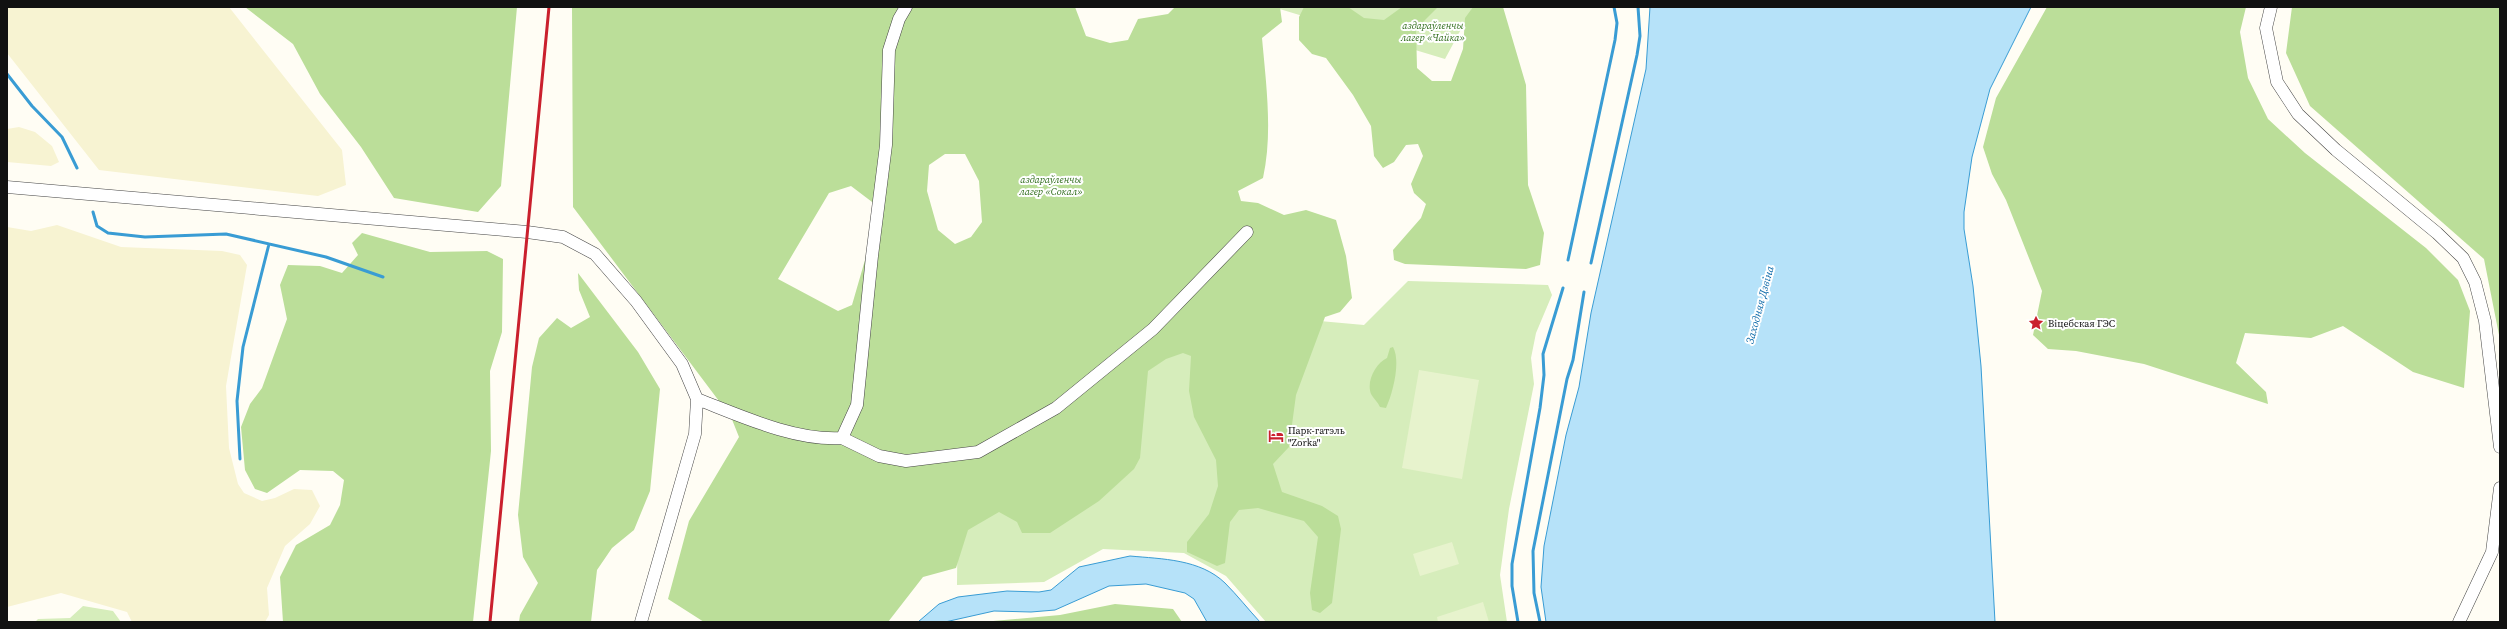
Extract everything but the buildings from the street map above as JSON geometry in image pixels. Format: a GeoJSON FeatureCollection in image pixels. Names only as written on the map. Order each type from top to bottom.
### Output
{"type":"FeatureCollection","features":[{"type":"Feature","properties":{"kind":"street"},"geometry":{"type":"LineString","coordinates":[[842,438],[857,405],[872,256],[886,145],[888,50],[899,19],[906,7]]}},
{"type":"Feature","properties":{"kind":"street"},"geometry":{"type":"LineString","coordinates":[[2271,7],[2266,28],[2277,82],[2298,114],[2336,150],[2437,233],[2463,258],[2475,282],[2486,321],[2500,447]]}},
{"type":"Feature","properties":{"kind":"street"},"geometry":{"type":"LineString","coordinates":[[7,187],[91,192],[563,237],[595,254],[636,301],[682,364],[697,399],[695,434],[641,622]]}},
{"type":"Feature","properties":{"kind":"street"},"geometry":{"type":"LineString","coordinates":[[697,399],[761,424],[823,440],[842,438],[879,456],[906,461],[978,452],[1056,408],[1153,329],[1247,232]]}},
{"type":"Feature","properties":{"kind":"street"},"geometry":{"type":"LineString","coordinates":[[2459,622],[2492,552],[2500,488]]}},
{"type":"Feature","properties":{"kind":"shaded area"},"geometry":{"type":"Polygon","coordinates":[[[7,7],[229,7],[342,150],[346,185],[318,196],[99,170],[7,53],[7,7]]]}},
{"type":"Feature","properties":{"kind":"shaded area"},"geometry":{"type":"Polygon","coordinates":[[[19,127],[35,132],[52,146],[59,162],[51,166],[7,162],[7,129],[19,127]]]}},
{"type":"Feature","properties":{"kind":"shaded area"},"geometry":{"type":"Polygon","coordinates":[[[57,225],[121,247],[222,251],[240,255],[247,265],[226,386],[229,448],[238,484],[244,493],[262,501],[275,498],[294,489],[312,490],[320,506],[310,524],[285,546],[267,588],[269,615],[265,622],[132,622],[127,612],[61,593],[7,607],[7,227],[31,231],[57,225]]]}},
{"type":"Feature","properties":{"kind":"green space"},"geometry":{"type":"Polygon","coordinates":[[[245,7],[517,7],[501,186],[478,212],[394,198],[361,147],[320,94],[293,44],[245,7]]]}},
{"type":"Feature","properties":{"kind":"green space","name":"аздараўленчы лагер «Сокал»"},"geometry":{"type":"Polygon","coordinates":[[[572,7],[1075,7],[1086,36],[1110,43],[1128,40],[1138,19],[1168,14],[1175,7],[1280,7],[1282,22],[1262,38],[1268,108],[1268,143],[1263,178],[1238,191],[1241,201],[1258,203],[1284,215],[1306,210],[1336,220],[1346,256],[1352,298],[1340,312],[1325,317],[1296,395],[1289,447],[1273,464],[1282,492],[1322,506],[1338,516],[1341,529],[1332,603],[1320,613],[1312,610],[1310,593],[1318,537],[1304,521],[1258,508],[1239,510],[1230,522],[1225,563],[1217,566],[1187,552],[1187,542],[1209,514],[1218,486],[1216,460],[1194,417],[1189,391],[1191,356],[1183,353],[1166,359],[1148,371],[1140,458],[1134,469],[1099,501],[1050,533],[1022,533],[1017,522],[999,512],[968,530],[956,568],[923,577],[888,622],[704,622],[668,599],[689,521],[739,437],[731,417],[573,207],[572,7]],[[945,154],[929,165],[927,191],[938,230],[955,244],[971,237],[982,222],[979,181],[965,154],[945,154]],[[851,186],[829,193],[778,279],[838,311],[852,305],[880,208],[851,186]]]}},
{"type":"Feature","properties":{"kind":"green space","name":"аздараўленчы лагер «Чайка»"},"geometry":{"type":"Polygon","coordinates":[[[1273,7],[1473,7],[1445,59],[1273,7]]]}},
{"type":"Feature","properties":{"kind":"green space"},"geometry":{"type":"Polygon","coordinates":[[[1304,7],[1348,7],[1364,18],[1384,20],[1402,7],[1438,7],[1416,29],[1417,68],[1432,81],[1451,81],[1463,49],[1465,18],[1473,7],[1503,7],[1526,85],[1528,185],[1544,233],[1540,265],[1526,269],[1405,264],[1394,260],[1393,250],[1421,218],[1426,204],[1414,193],[1411,184],[1423,156],[1418,144],[1406,145],[1394,162],[1383,168],[1374,156],[1371,126],[1353,95],[1326,58],[1312,54],[1299,40],[1299,17],[1304,7]]]}},
{"type":"Feature","properties":{"kind":"green space"},"geometry":{"type":"Polygon","coordinates":[[[2047,7],[2246,7],[2240,32],[2248,78],[2268,119],[2305,153],[2426,248],[2458,280],[2470,311],[2464,388],[2413,372],[2343,326],[2311,338],[2245,333],[2236,363],[2266,392],[2268,404],[2144,364],[2076,351],[2048,349],[2033,335],[2042,291],[2006,200],[1992,174],[1983,147],[1996,98],[2047,7]]]}},
{"type":"Feature","properties":{"kind":"green space"},"geometry":{"type":"Polygon","coordinates":[[[2292,7],[2500,7],[2500,340],[2484,259],[2310,106],[2286,53],[2292,7]]]}},
{"type":"Feature","properties":{"kind":"green space"},"geometry":{"type":"Polygon","coordinates":[[[362,233],[430,252],[487,251],[503,259],[502,332],[490,371],[491,451],[473,622],[283,622],[280,577],[296,545],[330,525],[340,505],[344,480],[333,471],[300,470],[267,493],[255,489],[245,470],[241,427],[250,404],[262,388],[287,319],[280,285],[288,265],[320,266],[342,273],[358,255],[352,243],[362,233]]]}},
{"type":"Feature","properties":{"kind":"green space"},"geometry":{"type":"Polygon","coordinates":[[[578,273],[638,352],[660,389],[650,491],[634,530],[612,548],[597,570],[591,622],[519,622],[520,615],[538,583],[523,557],[518,515],[532,367],[539,338],[557,318],[571,328],[590,317],[579,290],[578,273]]]}},
{"type":"Feature","properties":{"kind":"green space","name":"Парк-гатэль \"Zorka\""},"geometry":{"type":"Polygon","coordinates":[[[1408,281],[1548,285],[1552,295],[1536,333],[1531,358],[1534,384],[1509,509],[1500,575],[1507,622],[1266,622],[1226,576],[1184,553],[1103,549],[1044,582],[957,585],[958,487],[1198,310],[1364,325],[1408,281]]]}},
{"type":"Feature","properties":{"kind":"green space"},"geometry":{"type":"Polygon","coordinates":[[[1393,347],[1396,360],[1395,377],[1386,408],[1380,407],[1372,396],[1370,384],[1376,368],[1383,360],[1387,358],[1390,348],[1393,347]]]}},
{"type":"Feature","properties":{"kind":"green space"},"geometry":{"type":"Polygon","coordinates":[[[1419,370],[1479,380],[1462,479],[1402,468],[1419,370]]]}},
{"type":"Feature","properties":{"kind":"green space"},"geometry":{"type":"Polygon","coordinates":[[[1452,542],[1459,564],[1420,576],[1413,554],[1452,542]]]}},
{"type":"Feature","properties":{"kind":"green space"},"geometry":{"type":"Polygon","coordinates":[[[1483,602],[1489,622],[1438,622],[1437,617],[1483,602]]]}},
{"type":"Feature","properties":{"kind":"green space"},"geometry":{"type":"Polygon","coordinates":[[[1115,604],[1173,609],[1182,622],[982,622],[1060,615],[1115,604]]]}},
{"type":"Feature","properties":{"kind":"green space"},"geometry":{"type":"Polygon","coordinates":[[[83,606],[113,611],[121,622],[35,622],[38,619],[70,618],[83,606]]]}},
{"type":"Feature","properties":{"kind":"water","name":"Заходняя Дзвіна"},"geometry":{"type":"Polygon","coordinates":[[[1650,7],[2031,7],[1990,89],[1972,157],[1964,212],[1964,229],[1973,286],[1981,366],[1995,622],[1546,622],[1541,587],[1544,546],[1566,435],[1579,387],[1591,313],[1646,69],[1650,7]]]}},
{"type":"Feature","properties":{"kind":"water"},"geometry":{"type":"Polygon","coordinates":[[[1130,556],[1180,562],[1204,569],[1225,583],[1260,622],[1207,622],[1194,599],[1185,593],[1146,584],[1109,586],[1055,610],[1031,612],[994,611],[945,622],[918,622],[939,604],[958,597],[1007,591],[1039,592],[1051,590],[1079,567],[1130,556]]]}},
{"type":"Feature","properties":{"kind":"waterway"},"geometry":{"type":"LineString","coordinates":[[1568,260],[1615,40],[1617,23],[1614,7]]}},
{"type":"Feature","properties":{"kind":"waterway"},"geometry":{"type":"LineString","coordinates":[[1591,263],[1637,55],[1640,36],[1638,7]]}},
{"type":"Feature","properties":{"kind":"waterway"},"geometry":{"type":"LineString","coordinates":[[7,74],[32,106],[62,137],[77,168]]}},
{"type":"Feature","properties":{"kind":"waterway"},"geometry":{"type":"LineString","coordinates":[[93,212],[97,226],[108,233],[145,237],[226,234],[326,257],[383,277]]}},
{"type":"Feature","properties":{"kind":"waterway"},"geometry":{"type":"LineString","coordinates":[[240,459],[237,401],[243,347],[269,244]]}},
{"type":"Feature","properties":{"kind":"waterway"},"geometry":{"type":"LineString","coordinates":[[1518,622],[1512,586],[1512,564],[1540,408],[1544,375],[1543,354],[1563,288]]}},
{"type":"Feature","properties":{"kind":"waterway"},"geometry":{"type":"LineString","coordinates":[[1540,622],[1534,593],[1533,551],[1567,379],[1573,360],[1584,292]]}},
{"type":"Feature","properties":{"kind":"railway"},"geometry":{"type":"LineString","coordinates":[[490,622],[549,7]]}},
{"type":"Feature","properties":{"kind":"place","name":"Віцебская ГЭС"},"geometry":{"type":"Point","coordinates":[2036,323]}},
{"type":"Feature","properties":{"kind":"place","name":"Парк-гатэль \"Zorka\""},"geometry":{"type":"Point","coordinates":[1276,436]}}]}
